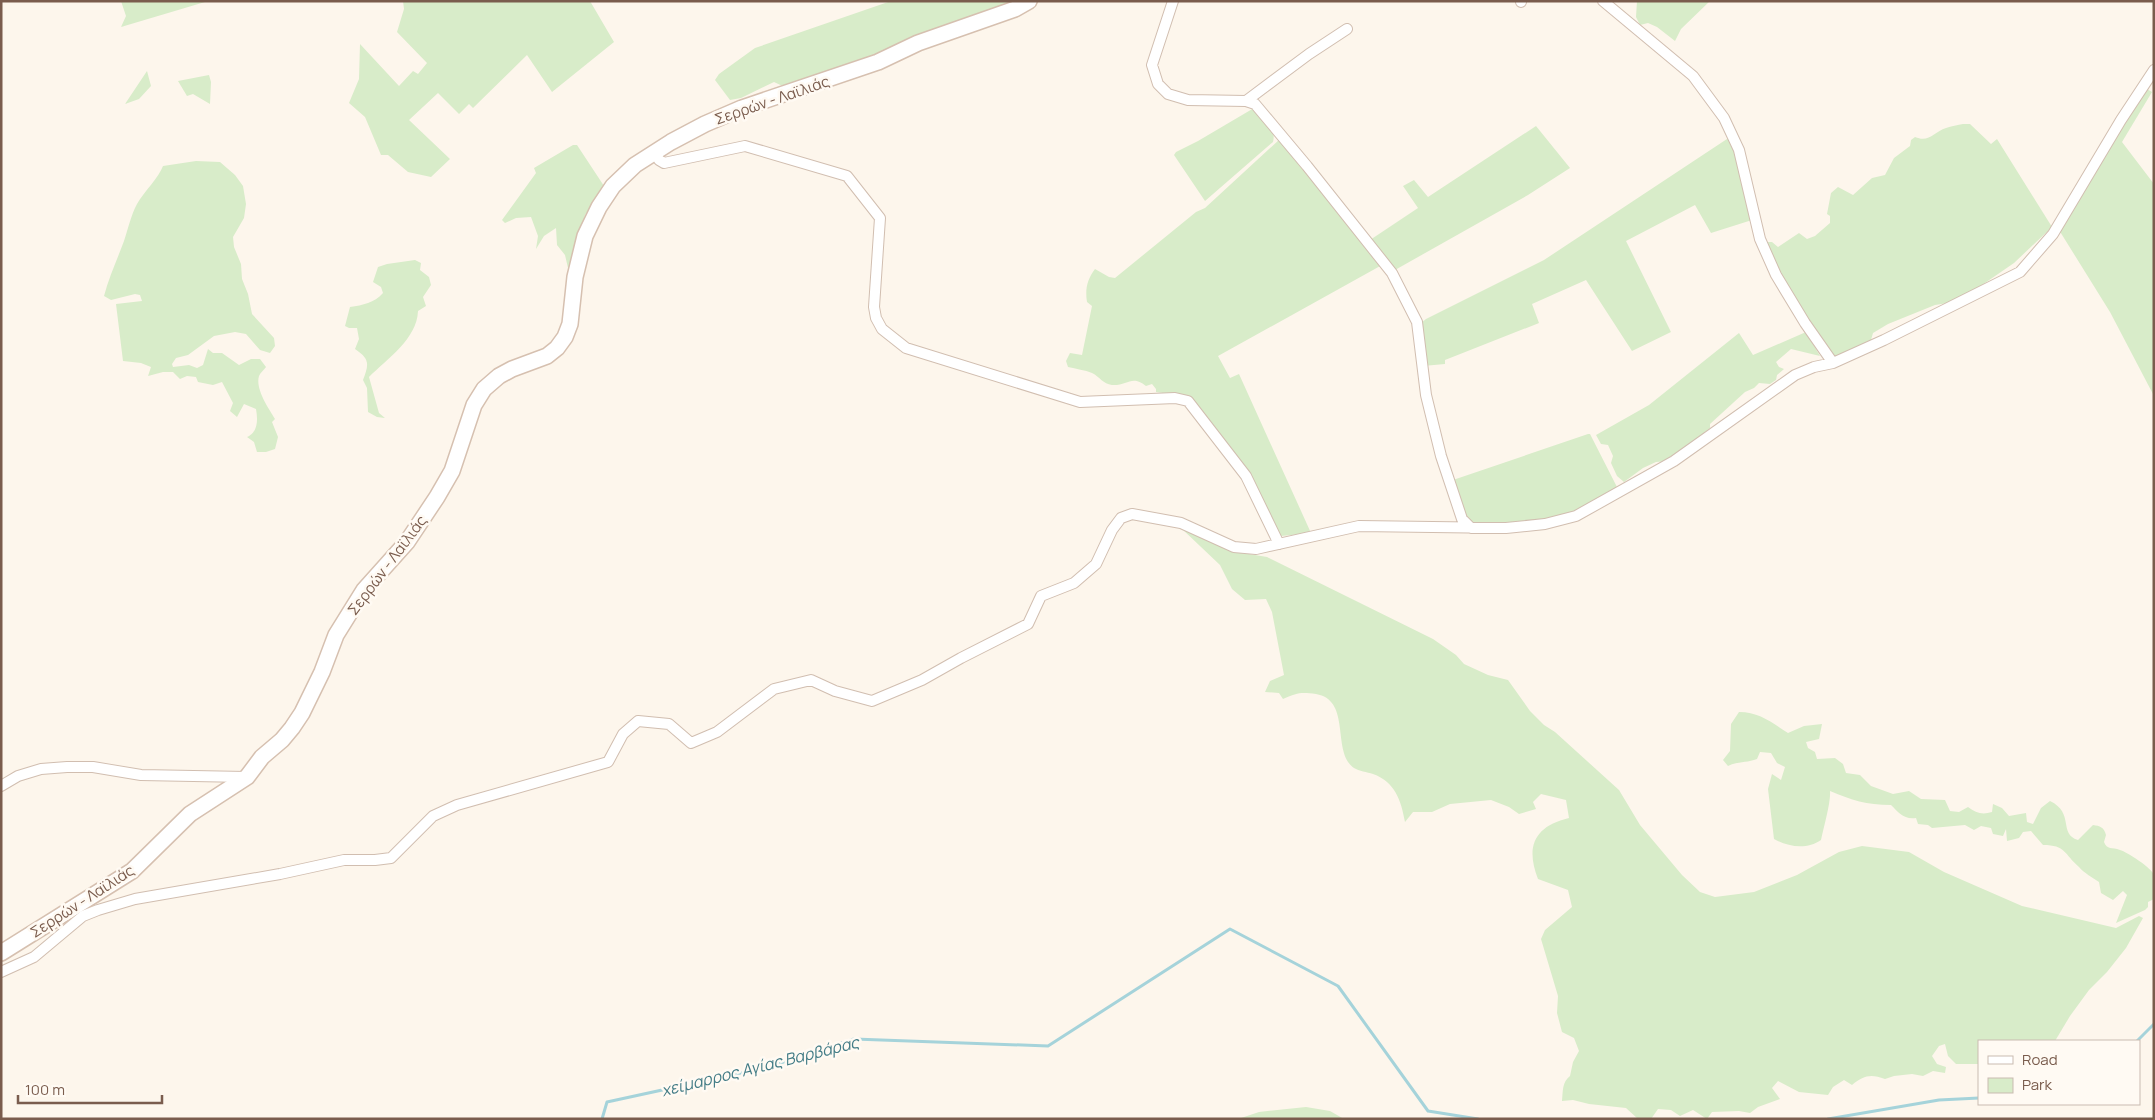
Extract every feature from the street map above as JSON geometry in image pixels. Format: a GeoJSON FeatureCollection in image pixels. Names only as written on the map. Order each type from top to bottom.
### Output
{"type":"FeatureCollection","features":[{"type":"Feature","properties":{"kind":"main road","name":"Σερρών - Λαϊλιάς"},"geometry":{"type":"LineString","coordinates":[[1,953],[132,871],[190,814],[247,777],[262,758],[282,740],[302,714],[322,672],[336,635],[364,590],[407,542],[437,497],[452,470],[474,405],[484,389],[499,376],[512,369],[547,356],[557,348],[565,337],[570,324],[575,277],[585,236],[591,222],[613,186],[635,165],[655,151],[705,124],[742,108],[878,62],[918,43],[1015,9],[1029,1]]}},
{"type":"Feature","properties":{"kind":"street"},"geometry":{"type":"LineString","coordinates":[[1173,1],[1152,65],[1158,84],[1168,94],[1188,100],[1246,101],[1255,104],[1392,273],[1417,322],[1426,395],[1441,456],[1462,519],[1471,528]]}},
{"type":"Feature","properties":{"kind":"street"},"geometry":{"type":"LineString","coordinates":[[1603,1],[1694,76],[1724,118],[1739,150],[1760,240],[1781,283],[1805,323],[1833,363]]}},
{"type":"Feature","properties":{"kind":"street"},"geometry":{"type":"LineString","coordinates":[[1246,101],[1347,28]]}},
{"type":"Feature","properties":{"kind":"street"},"geometry":{"type":"LineString","coordinates":[[1,972],[34,957],[83,916],[135,899],[280,874],[344,860],[391,858],[433,816],[456,805],[608,762],[623,734],[638,721],[668,724],[691,743],[717,732],[774,689],[811,680],[835,691],[872,701],[922,680],[960,658],[1028,624],[1040,596],[1074,583],[1096,564],[1112,530],[1121,518],[1132,514],[1181,523],[1234,547],[1256,549],[1359,526],[1506,528],[1545,524],[1576,516],[1674,461],[1795,375],[1814,367],[1833,363],[1884,340],[2020,272],[2053,234],[2120,120],[2154,70]]}},
{"type":"Feature","properties":{"kind":"street"},"geometry":{"type":"LineString","coordinates":[[655,151],[659,160],[664,163],[745,146],[847,176],[880,218],[874,307],[876,318],[882,329],[906,348],[1080,402],[1175,398],[1188,401],[1246,476],[1279,544]]}},
{"type":"Feature","properties":{"kind":"street"},"geometry":{"type":"LineString","coordinates":[[1,786],[18,776],[41,769],[67,767],[94,767],[141,775],[247,777]]}},
{"type":"Feature","properties":{"kind":"green space"},"geometry":{"type":"Polygon","coordinates":[[[121,1],[205,2],[121,27],[126,16],[121,1]]]}},
{"type":"Feature","properties":{"kind":"green space"},"geometry":{"type":"Polygon","coordinates":[[[403,1],[590,1],[614,42],[552,92],[527,55],[473,108],[469,104],[459,114],[438,93],[409,120],[450,159],[431,177],[408,172],[388,155],[381,155],[365,117],[349,103],[359,79],[360,44],[399,86],[413,71],[418,74],[427,63],[397,32],[404,9],[403,1]]]}},
{"type":"Feature","properties":{"kind":"green space"},"geometry":{"type":"Polygon","coordinates":[[[891,1],[1018,1],[910,37],[890,51],[789,89],[774,82],[741,98],[730,100],[715,80],[719,74],[755,48],[891,1]]]}},
{"type":"Feature","properties":{"kind":"green space"},"geometry":{"type":"Polygon","coordinates":[[[1637,1],[1710,1],[1681,29],[1675,41],[1657,27],[1648,23],[1640,25],[1636,17],[1637,1]]]}},
{"type":"Feature","properties":{"kind":"green space"},"geometry":{"type":"Polygon","coordinates":[[[147,71],[151,86],[139,99],[125,104],[147,71]]]}},
{"type":"Feature","properties":{"kind":"green space"},"geometry":{"type":"Polygon","coordinates":[[[209,75],[211,82],[210,104],[193,94],[187,96],[178,81],[209,75]]]}},
{"type":"Feature","properties":{"kind":"green space"},"geometry":{"type":"Polygon","coordinates":[[[2147,89],[2152,92],[2122,142],[2154,184],[2154,396],[2110,312],[2059,230],[2115,134],[2147,89]]]}},
{"type":"Feature","properties":{"kind":"green space"},"geometry":{"type":"Polygon","coordinates":[[[1254,108],[1271,127],[1274,137],[1273,142],[1205,201],[1174,155],[1176,152],[1254,108]]]}},
{"type":"Feature","properties":{"kind":"green space"},"geometry":{"type":"Polygon","coordinates":[[[1970,124],[1991,144],[1997,139],[2052,227],[2014,263],[1982,285],[1948,303],[1935,305],[1888,324],[1873,333],[1871,340],[1861,347],[1837,358],[1832,355],[1782,281],[1765,242],[1772,242],[1778,247],[1799,233],[1807,239],[1815,236],[1830,223],[1830,216],[1827,214],[1831,193],[1838,187],[1853,195],[1872,178],[1885,175],[1894,158],[1910,146],[1911,140],[1915,137],[1928,138],[1946,128],[1970,124]]]}},
{"type":"Feature","properties":{"kind":"green space"},"geometry":{"type":"Polygon","coordinates":[[[1536,126],[1570,168],[1528,195],[1395,270],[1370,240],[1418,208],[1403,186],[1414,180],[1428,197],[1536,126]]]}},
{"type":"Feature","properties":{"kind":"green space"},"geometry":{"type":"Polygon","coordinates":[[[1730,137],[1741,164],[1752,220],[1711,233],[1695,205],[1626,241],[1671,332],[1632,351],[1586,280],[1532,304],[1539,323],[1445,360],[1445,364],[1423,366],[1421,323],[1426,319],[1544,260],[1730,137]]]}},
{"type":"Feature","properties":{"kind":"green space"},"geometry":{"type":"Polygon","coordinates":[[[1280,139],[1382,265],[1218,356],[1230,378],[1239,374],[1311,533],[1281,536],[1268,513],[1183,396],[1156,392],[1152,384],[1146,386],[1137,381],[1112,385],[1104,382],[1092,373],[1068,367],[1066,361],[1070,353],[1082,355],[1092,306],[1087,302],[1086,293],[1088,281],[1095,269],[1109,277],[1115,278],[1196,212],[1205,208],[1280,139]]]}},
{"type":"Feature","properties":{"kind":"green space"},"geometry":{"type":"Polygon","coordinates":[[[573,145],[577,145],[604,186],[585,215],[574,257],[571,281],[565,255],[557,245],[556,228],[544,236],[536,249],[538,236],[531,217],[516,218],[505,223],[502,220],[536,173],[534,168],[573,145]]]}},
{"type":"Feature","properties":{"kind":"green space"},"geometry":{"type":"Polygon","coordinates":[[[196,161],[220,162],[235,175],[243,186],[246,204],[244,218],[233,237],[234,247],[241,264],[242,279],[248,294],[252,314],[274,338],[275,346],[270,353],[260,350],[246,334],[235,332],[214,336],[188,355],[176,358],[172,364],[173,367],[189,365],[197,368],[203,365],[208,349],[213,353],[222,353],[239,365],[251,359],[260,359],[266,367],[259,376],[259,387],[263,399],[275,419],[272,422],[278,437],[275,449],[266,452],[257,452],[254,442],[247,437],[255,429],[256,409],[244,404],[237,417],[230,411],[233,403],[222,382],[213,385],[198,382],[196,377],[187,376],[180,379],[173,372],[163,372],[148,376],[151,367],[141,363],[123,361],[116,304],[142,301],[140,295],[135,294],[111,300],[104,296],[133,213],[140,199],[163,166],[196,161]]]}},
{"type":"Feature","properties":{"kind":"green space"},"geometry":{"type":"Polygon","coordinates":[[[415,260],[421,263],[420,270],[429,277],[431,285],[423,297],[426,306],[418,311],[412,331],[400,348],[369,377],[379,413],[385,418],[377,417],[368,412],[367,388],[363,380],[367,362],[355,349],[359,339],[357,328],[345,326],[350,307],[372,301],[383,293],[381,287],[373,282],[378,267],[415,260]]]}},
{"type":"Feature","properties":{"kind":"green space"},"geometry":{"type":"Polygon","coordinates":[[[1806,332],[1820,356],[1791,349],[1776,362],[1779,367],[1784,369],[1777,375],[1776,380],[1770,384],[1759,383],[1754,388],[1745,392],[1710,424],[1710,428],[1669,461],[1656,462],[1643,468],[1624,482],[1617,476],[1611,463],[1613,456],[1608,445],[1601,444],[1596,435],[1649,405],[1739,333],[1753,355],[1806,332]]]}},
{"type":"Feature","properties":{"kind":"green space"},"geometry":{"type":"Polygon","coordinates":[[[1590,434],[1618,489],[1580,511],[1552,519],[1520,523],[1487,524],[1475,522],[1468,519],[1465,515],[1460,506],[1453,480],[1590,434]]]}},
{"type":"Feature","properties":{"kind":"green space"},"geometry":{"type":"Polygon","coordinates":[[[1181,528],[1243,553],[1267,557],[1433,639],[1456,655],[1464,664],[1488,675],[1508,680],[1530,711],[1544,725],[1555,732],[1619,790],[1640,825],[1682,875],[1700,892],[1715,897],[1754,892],[1797,875],[1839,852],[1862,846],[1909,852],[1944,872],[2022,906],[2116,928],[2139,916],[2143,918],[2126,948],[2107,972],[2089,990],[2056,1040],[1978,1040],[1978,1064],[1956,1064],[1948,1056],[1945,1044],[1939,1046],[1932,1056],[1937,1064],[1946,1067],[1945,1073],[1933,1071],[1923,1076],[1912,1074],[1885,1079],[1868,1076],[1852,1085],[1844,1080],[1833,1087],[1828,1095],[1799,1092],[1778,1081],[1772,1088],[1780,1099],[1758,1107],[1750,1113],[1739,1111],[1712,1112],[1707,1119],[1693,1110],[1680,1116],[1671,1110],[1658,1109],[1651,1119],[1638,1119],[1626,1108],[1589,1104],[1573,1100],[1562,1101],[1564,1084],[1570,1076],[1573,1062],[1579,1051],[1574,1038],[1562,1032],[1557,1013],[1558,996],[1541,939],[1545,930],[1572,907],[1568,890],[1538,879],[1534,867],[1533,847],[1541,832],[1548,826],[1569,818],[1566,800],[1541,794],[1533,802],[1536,809],[1519,814],[1509,807],[1491,800],[1450,804],[1432,812],[1413,812],[1405,822],[1399,799],[1392,787],[1381,777],[1354,768],[1347,760],[1343,751],[1338,716],[1334,706],[1327,698],[1316,694],[1302,693],[1283,699],[1279,693],[1265,692],[1270,681],[1284,675],[1272,612],[1266,599],[1245,600],[1232,589],[1220,565],[1181,528]]]}},
{"type":"Feature","properties":{"kind":"green space"},"geometry":{"type":"Polygon","coordinates":[[[1739,712],[1759,716],[1788,733],[1804,726],[1822,724],[1819,739],[1806,742],[1808,748],[1815,752],[1817,759],[1835,758],[1843,764],[1846,773],[1860,775],[1871,786],[1893,794],[1909,791],[1921,799],[1945,800],[1950,811],[1959,812],[1968,807],[1979,813],[1988,813],[1992,812],[1993,804],[2002,808],[2009,816],[2026,813],[2027,822],[2033,824],[2041,808],[2050,801],[2062,811],[2072,837],[2078,840],[2093,825],[2100,826],[2105,832],[2104,842],[2107,846],[2128,854],[2149,868],[2154,875],[2154,899],[2148,902],[2148,907],[2145,910],[2116,923],[2127,895],[2123,891],[2113,900],[2101,893],[2099,882],[2083,871],[2064,851],[2051,845],[2043,845],[2031,831],[2023,832],[2019,838],[2007,841],[2006,829],[2003,836],[1993,834],[1991,828],[1981,826],[1974,830],[1965,825],[1932,828],[1928,825],[1918,824],[1916,818],[1905,817],[1891,805],[1859,801],[1830,791],[1821,840],[1804,846],[1779,842],[1774,839],[1768,789],[1772,774],[1781,780],[1785,767],[1777,763],[1771,753],[1760,752],[1757,759],[1728,766],[1723,760],[1730,751],[1731,724],[1739,712]]]}},
{"type":"Feature","properties":{"kind":"green space"},"geometry":{"type":"Polygon","coordinates":[[[1306,1107],[1330,1111],[1344,1119],[1238,1119],[1259,1112],[1306,1107]]]}},
{"type":"Feature","properties":{"kind":"waterway","name":"χείμαρρος Αγίας Βαρβάρας"},"geometry":{"type":"LineString","coordinates":[[602,1119],[607,1102],[768,1067],[854,1039],[1048,1046],[1230,929],[1338,986],[1428,1111],[1478,1119]]}},
{"type":"Feature","properties":{"kind":"waterway","name":"χείμαρρος Αγίας Βαρβάρας"},"geometry":{"type":"LineString","coordinates":[[2138,1040],[2154,1024]]}},
{"type":"Feature","properties":{"kind":"waterway","name":"χείμαρρος Αγίας Βαρβάρας"},"geometry":{"type":"LineString","coordinates":[[1828,1119],[1939,1100],[1978,1098]]}}]}
